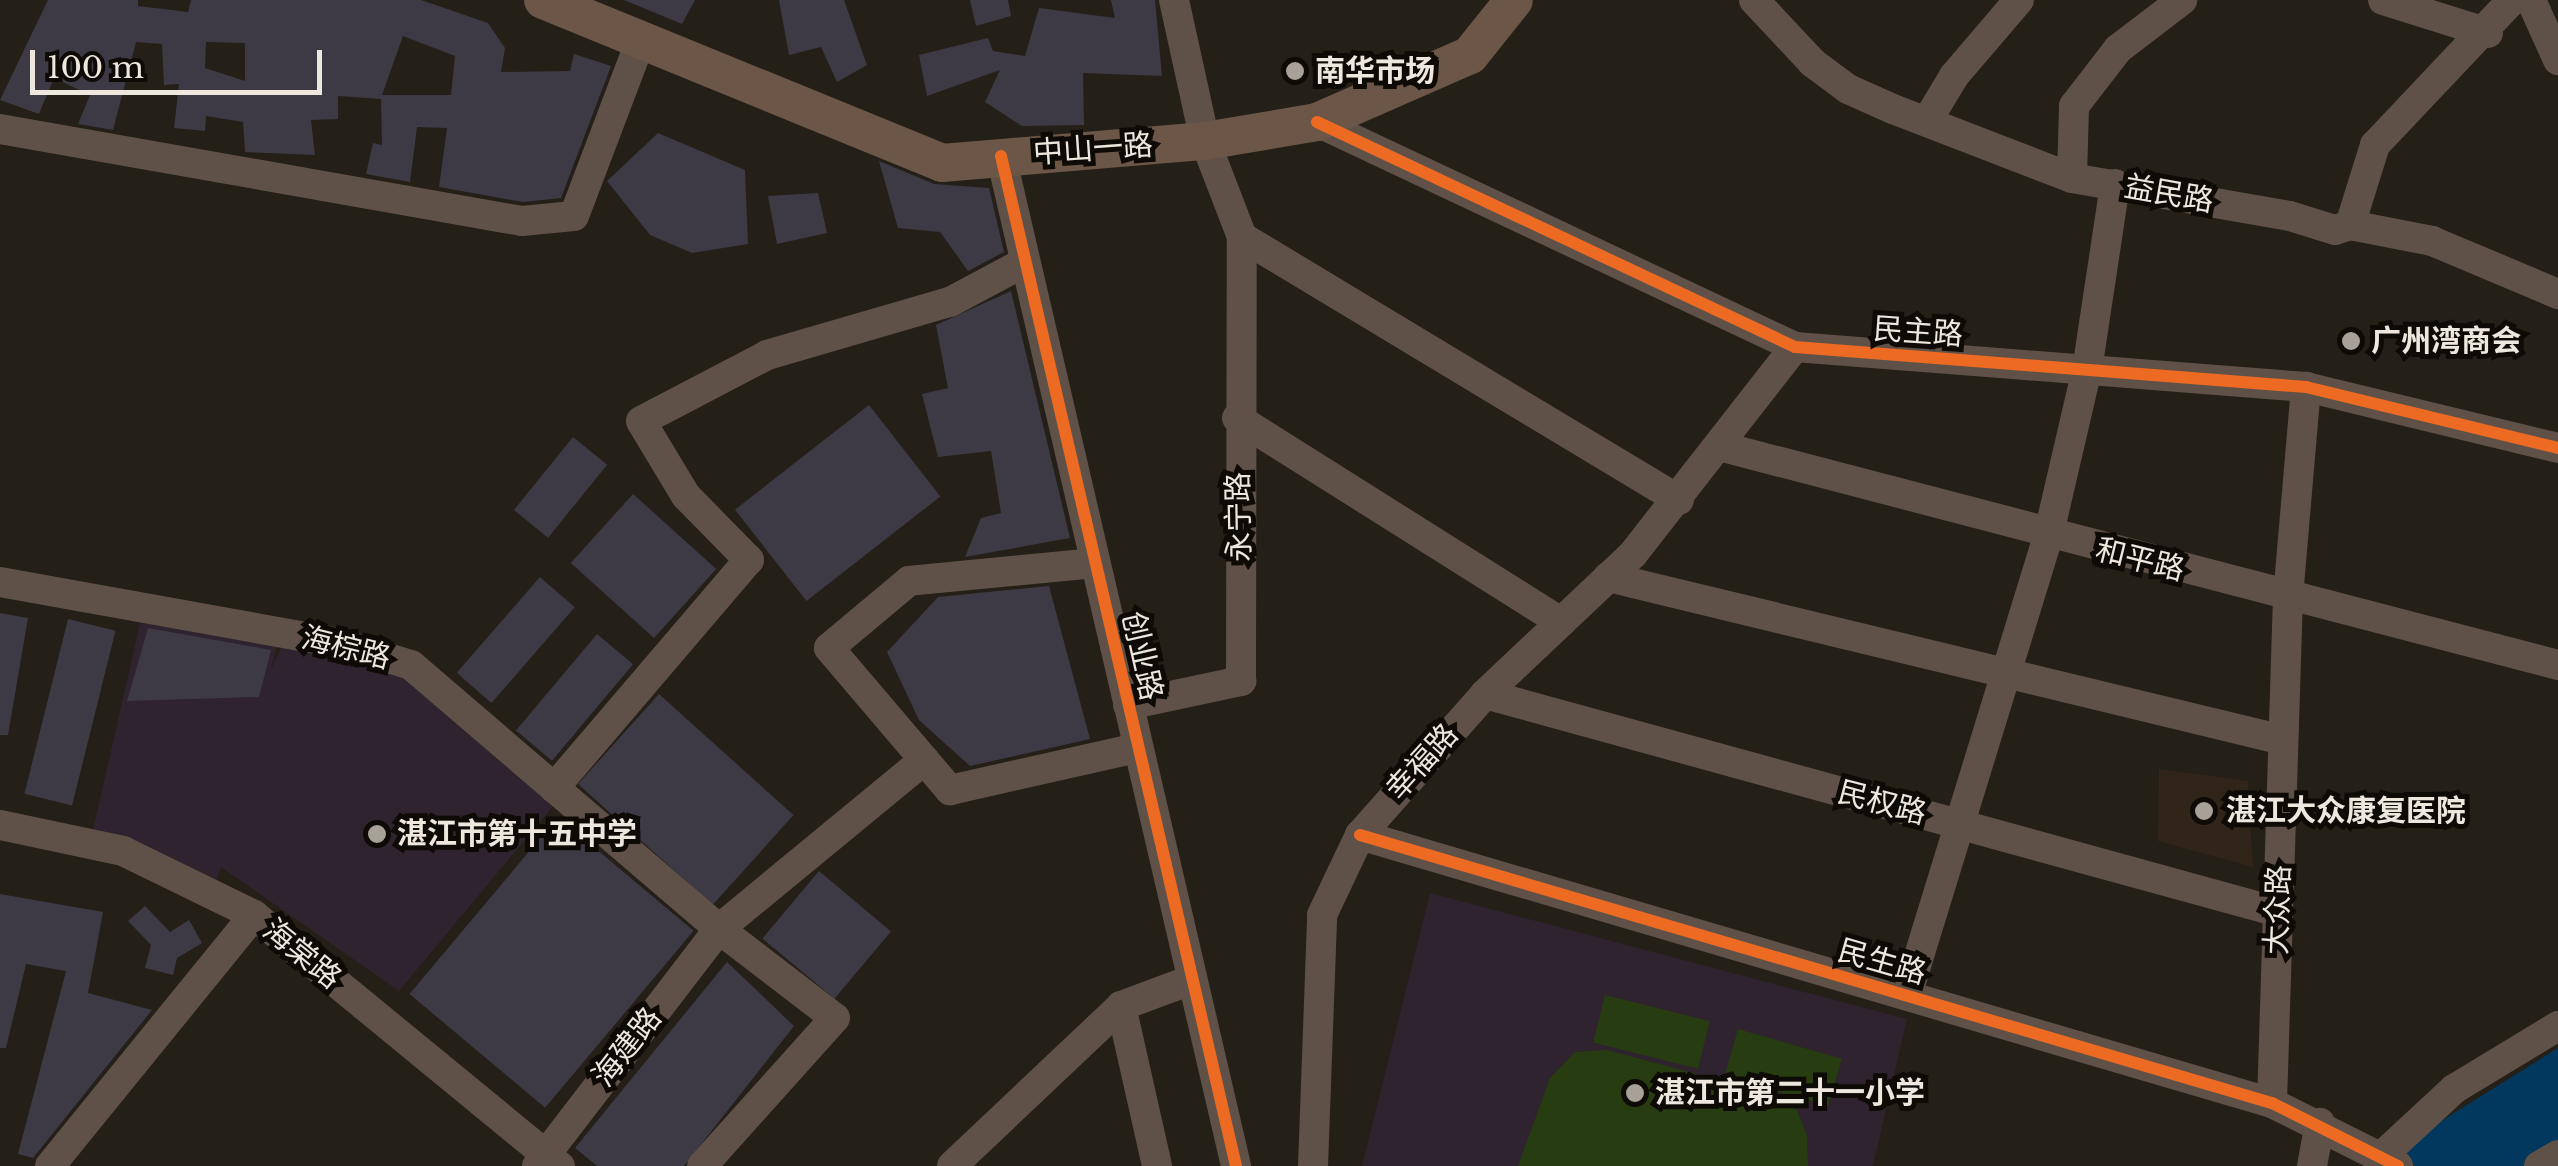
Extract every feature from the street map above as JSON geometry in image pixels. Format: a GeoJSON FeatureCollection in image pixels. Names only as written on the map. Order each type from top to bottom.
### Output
{"type":"FeatureCollection","features":[{"type":"Feature","properties":{"kind":"main road","name":"中山一路"},"geometry":{"type":"LineString","coordinates":[[543,0],[942,163],[1204,141],[1317,122],[1470,55],[1514,0]]}},
{"type":"Feature","properties":{"kind":"street"},"geometry":{"type":"LineString","coordinates":[[1174,0],[1204,141],[1242,237],[1680,500]]}},
{"type":"Feature","properties":{"kind":"street","name":"益民路"},"geometry":{"type":"LineString","coordinates":[[1754,0],[1848,89],[2072,178],[2335,230],[2350,224],[2432,240],[2558,294]]}},
{"type":"Feature","properties":{"kind":"street"},"geometry":{"type":"LineString","coordinates":[[1927,122],[1954,76],[2019,0]]}},
{"type":"Feature","properties":{"kind":"street"},"geometry":{"type":"LineString","coordinates":[[2072,178],[2074,106],[2118,49],[2182,0]]}},
{"type":"Feature","properties":{"kind":"street"},"geometry":{"type":"LineString","coordinates":[[2383,0],[2488,33]]}},
{"type":"Feature","properties":{"kind":"street"},"geometry":{"type":"LineString","coordinates":[[2350,224],[2376,145],[2488,33],[2512,0]]}},
{"type":"Feature","properties":{"kind":"street"},"geometry":{"type":"LineString","coordinates":[[2532,0],[2558,60]]}},
{"type":"Feature","properties":{"kind":"street"},"geometry":{"type":"LineString","coordinates":[[0,129],[522,221],[574,216],[641,40]]}},
{"type":"Feature","properties":{"kind":"street","name":"民主路"},"geometry":{"type":"LineString","coordinates":[[1317,122],[1795,348],[2306,387],[2558,448]]}},
{"type":"Feature","properties":{"kind":"street","name":"创业路"},"geometry":{"type":"LineString","coordinates":[[1002,156],[1236,1166]]}},
{"type":"Feature","properties":{"kind":"street"},"geometry":{"type":"LineString","coordinates":[[1907,996],[2048,536],[2087,370],[2115,184]]}},
{"type":"Feature","properties":{"kind":"street","name":"永宁路"},"geometry":{"type":"LineString","coordinates":[[1128,706],[1241,681],[1238,418],[1242,237]]}},
{"type":"Feature","properties":{"kind":"street"},"geometry":{"type":"LineString","coordinates":[[554,788],[749,560],[686,496],[641,422],[766,355],[950,302],[1025,262]]}},
{"type":"Feature","properties":{"kind":"street","name":"幸福路"},"geometry":{"type":"LineString","coordinates":[[1312,1166],[1322,915],[1360,835],[1485,694],[1608,577],[1680,500],[1795,348]]}},
{"type":"Feature","properties":{"kind":"street","name":"大众路"},"geometry":{"type":"LineString","coordinates":[[2272,1103],[2288,597],[2306,387]]}},
{"type":"Feature","properties":{"kind":"street"},"geometry":{"type":"LineString","coordinates":[[1238,418],[1561,622]]}},
{"type":"Feature","properties":{"kind":"street","name":"和平路"},"geometry":{"type":"LineString","coordinates":[[1723,447],[2048,536],[2558,664]]}},
{"type":"Feature","properties":{"kind":"street"},"geometry":{"type":"LineString","coordinates":[[1095,564],[909,581],[828,648],[950,790],[1137,748]]}},
{"type":"Feature","properties":{"kind":"street"},"geometry":{"type":"LineString","coordinates":[[1608,577],[2284,740]]}},
{"type":"Feature","properties":{"kind":"street","name":"海棕路"},"geometry":{"type":"LineString","coordinates":[[0,582],[342,644],[411,665],[719,929],[835,1018],[702,1166]]}},
{"type":"Feature","properties":{"kind":"street","name":"民权路"},"geometry":{"type":"LineString","coordinates":[[1485,694],[2278,912]]}},
{"type":"Feature","properties":{"kind":"street","name":"海建路"},"geometry":{"type":"LineString","coordinates":[[548,1162],[719,929],[924,760]]}},
{"type":"Feature","properties":{"kind":"street","name":"海棠路"},"geometry":{"type":"LineString","coordinates":[[0,825],[123,851],[254,915],[548,1162]]}},
{"type":"Feature","properties":{"kind":"street","name":"民生路"},"geometry":{"type":"LineString","coordinates":[[1360,835],[2272,1103],[2391,1160]]}},
{"type":"Feature","properties":{"kind":"street"},"geometry":{"type":"LineString","coordinates":[[50,1166],[254,915]]}},
{"type":"Feature","properties":{"kind":"street"},"geometry":{"type":"LineString","coordinates":[[952,1166],[1122,1006],[1190,980]]}},
{"type":"Feature","properties":{"kind":"street"},"geometry":{"type":"LineString","coordinates":[[1122,1006],[1158,1166]]}},
{"type":"Feature","properties":{"kind":"street"},"geometry":{"type":"LineString","coordinates":[[2391,1160],[2454,1089],[2558,1026]]}},
{"type":"Feature","properties":{"kind":"street"},"geometry":{"type":"LineString","coordinates":[[2312,1166],[2320,1123]]}},
{"type":"Feature","properties":{"kind":"street"},"geometry":{"type":"LineString","coordinates":[[2539,1166],[2558,1156]]}},
{"type":"Feature","properties":{"kind":"shaded area","name":"湛江市第十五中学"},"geometry":{"type":"Polygon","coordinates":[[[142,614],[278,641],[271,669],[282,646],[407,675],[554,805],[399,991],[221,867],[214,888],[92,834],[142,614]]]}},
{"type":"Feature","properties":{"kind":"shaded area","name":"湛江大众康复医院"},"geometry":{"type":"Polygon","coordinates":[[[2159,769],[2248,781],[2253,867],[2158,841],[2159,769]]]}},
{"type":"Feature","properties":{"kind":"shaded area","name":"湛江市第二十一小学"},"geometry":{"type":"Polygon","coordinates":[[[1430,893],[1907,1019],[1873,1166],[1362,1166],[1430,893]]]}},
{"type":"Feature","properties":{"kind":"green space"},"geometry":{"type":"Polygon","coordinates":[[[1605,995],[1710,1021],[1698,1069],[1593,1043],[1605,995]]]}},
{"type":"Feature","properties":{"kind":"green space"},"geometry":{"type":"Polygon","coordinates":[[[1738,1029],[1842,1059],[1828,1106],[1724,1076],[1738,1029]]]}},
{"type":"Feature","properties":{"kind":"green space"},"geometry":{"type":"Polygon","coordinates":[[[1607,1050],[1764,1092],[1797,1110],[1807,1136],[1808,1166],[1518,1166],[1550,1078],[1575,1052],[1607,1050]]]}},
{"type":"Feature","properties":{"kind":"water"},"geometry":{"type":"Polygon","coordinates":[[[2558,1048],[2558,1146],[2524,1166],[2385,1166],[2419,1135],[2558,1048]]]}},
{"type":"Feature","properties":{"kind":"building"},"geometry":{"type":"Polygon","coordinates":[[[48,0],[138,0],[138,6],[188,12],[191,0],[421,0],[488,23],[505,48],[501,72],[570,71],[574,54],[611,66],[561,198],[523,202],[439,187],[447,128],[417,127],[410,182],[366,174],[373,143],[382,145],[381,99],[338,96],[338,119],[311,120],[315,155],[245,152],[243,122],[206,116],[205,131],[174,128],[179,84],[164,85],[162,44],[136,42],[113,130],[78,124],[90,95],[54,78],[39,114],[0,100],[48,0]],[[403,36],[382,95],[451,95],[455,56],[403,36]],[[206,42],[205,68],[245,81],[245,43],[206,42]]]}},
{"type":"Feature","properties":{"kind":"building"},"geometry":{"type":"Polygon","coordinates":[[[624,0],[695,0],[682,24],[624,0]]]}},
{"type":"Feature","properties":{"kind":"building"},"geometry":{"type":"Polygon","coordinates":[[[779,0],[844,0],[867,65],[837,82],[821,47],[789,55],[779,0]]]}},
{"type":"Feature","properties":{"kind":"building"},"geometry":{"type":"Polygon","coordinates":[[[970,0],[1008,0],[1011,16],[976,26],[970,0]]]}},
{"type":"Feature","properties":{"kind":"building"},"geometry":{"type":"Polygon","coordinates":[[[1111,0],[1155,0],[1162,76],[1083,73],[1084,125],[1022,126],[985,102],[1000,70],[927,96],[919,55],[988,38],[993,51],[1025,56],[1039,8],[1115,18],[1111,0]]]}},
{"type":"Feature","properties":{"kind":"building"},"geometry":{"type":"Polygon","coordinates":[[[658,133],[745,170],[748,244],[692,253],[650,235],[607,181],[658,133]]]}},
{"type":"Feature","properties":{"kind":"building"},"geometry":{"type":"Polygon","coordinates":[[[879,161],[934,184],[989,188],[1004,252],[968,271],[940,232],[898,228],[879,161]]]}},
{"type":"Feature","properties":{"kind":"building"},"geometry":{"type":"Polygon","coordinates":[[[818,193],[827,233],[777,244],[768,196],[818,193]]]}},
{"type":"Feature","properties":{"kind":"building"},"geometry":{"type":"Polygon","coordinates":[[[1011,291],[1070,538],[965,557],[981,518],[1001,513],[991,451],[938,457],[922,394],[948,388],[936,325],[1011,291]]]}},
{"type":"Feature","properties":{"kind":"building"},"geometry":{"type":"Polygon","coordinates":[[[869,405],[940,496],[806,601],[735,510],[869,405]]]}},
{"type":"Feature","properties":{"kind":"building"},"geometry":{"type":"Polygon","coordinates":[[[573,437],[607,465],[548,538],[514,510],[573,437]]]}},
{"type":"Feature","properties":{"kind":"building"},"geometry":{"type":"Polygon","coordinates":[[[633,494],[716,569],[654,638],[571,563],[633,494]]]}},
{"type":"Feature","properties":{"kind":"building"},"geometry":{"type":"Polygon","coordinates":[[[540,577],[575,607],[491,703],[457,673],[540,577]]]}},
{"type":"Feature","properties":{"kind":"building"},"geometry":{"type":"Polygon","coordinates":[[[1049,586],[1090,739],[970,766],[919,720],[887,652],[938,597],[1049,586]]]}},
{"type":"Feature","properties":{"kind":"building"},"geometry":{"type":"Polygon","coordinates":[[[0,613],[28,618],[8,735],[0,735],[0,613]]]}},
{"type":"Feature","properties":{"kind":"building"},"geometry":{"type":"Polygon","coordinates":[[[68,619],[116,631],[72,806],[24,794],[68,619]]]}},
{"type":"Feature","properties":{"kind":"building"},"geometry":{"type":"Polygon","coordinates":[[[148,628],[271,650],[259,697],[127,701],[148,628]]]}},
{"type":"Feature","properties":{"kind":"building"},"geometry":{"type":"Polygon","coordinates":[[[597,634],[633,664],[552,761],[516,731],[597,634]]]}},
{"type":"Feature","properties":{"kind":"building"},"geometry":{"type":"Polygon","coordinates":[[[659,694],[794,815],[713,905],[578,784],[659,694]]]}},
{"type":"Feature","properties":{"kind":"building"},"geometry":{"type":"Polygon","coordinates":[[[558,817],[694,931],[545,1108],[410,994],[558,817]]]}},
{"type":"Feature","properties":{"kind":"building"},"geometry":{"type":"Polygon","coordinates":[[[819,871],[891,931],[834,999],[762,938],[819,871]]]}},
{"type":"Feature","properties":{"kind":"building"},"geometry":{"type":"Polygon","coordinates":[[[0,894],[103,912],[88,993],[152,1010],[33,1158],[18,1154],[66,971],[26,964],[6,1048],[0,1048],[0,894]]]}},
{"type":"Feature","properties":{"kind":"building"},"geometry":{"type":"Polygon","coordinates":[[[145,906],[170,932],[189,920],[202,943],[177,958],[173,975],[145,968],[151,945],[128,921],[145,906]]]}},
{"type":"Feature","properties":{"kind":"building"},"geometry":{"type":"Polygon","coordinates":[[[727,962],[794,1026],[684,1166],[597,1166],[575,1148],[727,962]]]}},
{"type":"Feature","properties":{"kind":"cycle path"},"geometry":{"type":"LineString","coordinates":[[1317,122],[1795,347],[2306,387],[2558,448]]}},
{"type":"Feature","properties":{"kind":"cycle path"},"geometry":{"type":"LineString","coordinates":[[1001,156],[1236,1166]]}},
{"type":"Feature","properties":{"kind":"cycle path"},"geometry":{"type":"LineString","coordinates":[[1360,835],[2272,1103],[2398,1166]]}},
{"type":"Feature","properties":{"kind":"place","name":"南华市场"},"geometry":{"type":"Point","coordinates":[1295,71]}},
{"type":"Feature","properties":{"kind":"place","name":"广州湾商会"},"geometry":{"type":"Point","coordinates":[2351,341]}},
{"type":"Feature","properties":{"kind":"place","name":"湛江大众康复医院"},"geometry":{"type":"Point","coordinates":[2204,811]}},
{"type":"Feature","properties":{"kind":"place","name":"湛江市第十五中学"},"geometry":{"type":"Point","coordinates":[377,834]}},
{"type":"Feature","properties":{"kind":"place","name":"湛江市第二十一小学"},"geometry":{"type":"Point","coordinates":[1635,1093]}}]}
